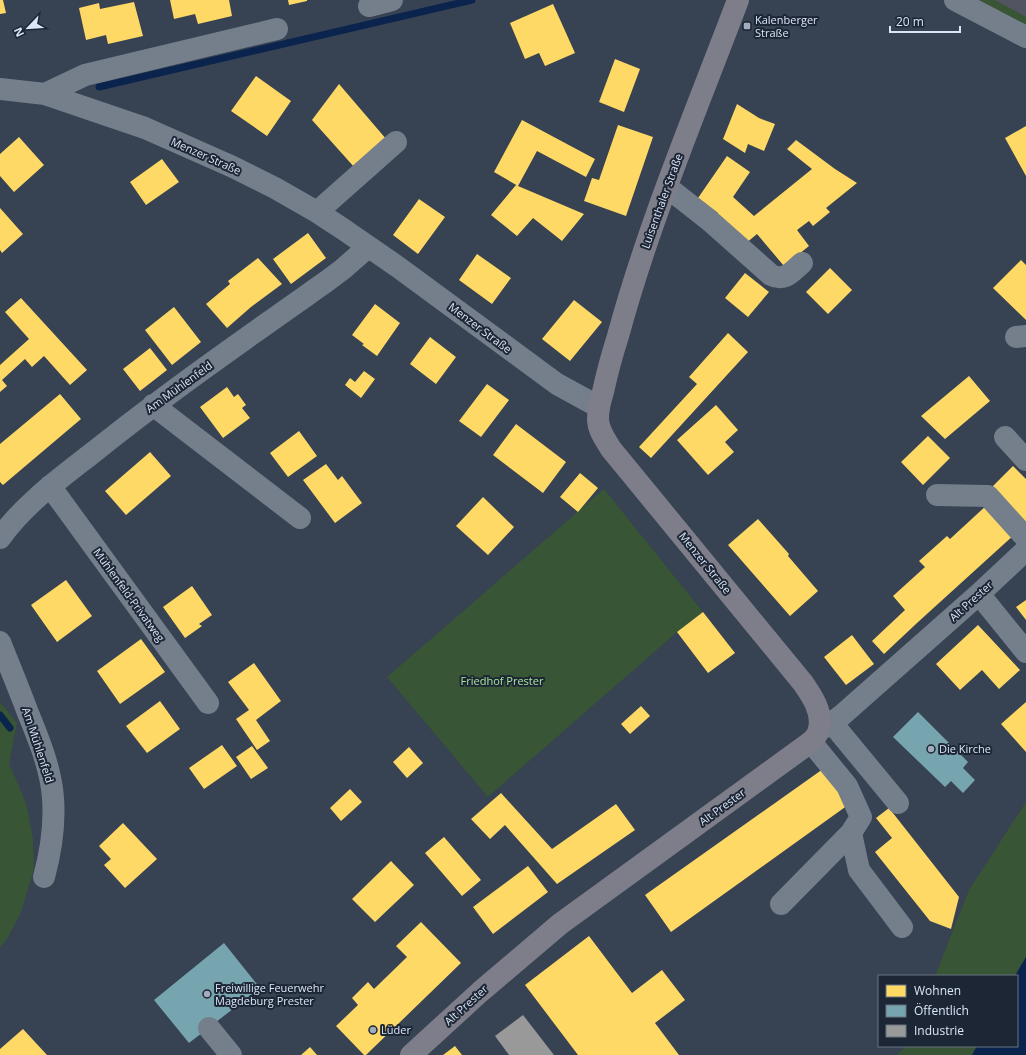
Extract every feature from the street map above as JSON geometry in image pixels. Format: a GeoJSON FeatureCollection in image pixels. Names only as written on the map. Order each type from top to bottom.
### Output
{"type":"FeatureCollection","features":[{"type":"Feature","properties":{"kind":"main road","name":"Luisenthaler Straße"},"geometry":{"type":"LineString","coordinates":[[599,407],[605,380],[632,285],[738,0]]}},
{"type":"Feature","properties":{"kind":"main road","name":"Menzer Straße"},"geometry":{"type":"LineString","coordinates":[[599,407],[599,425],[605,440],[803,683],[817,705],[821,731]]}},
{"type":"Feature","properties":{"kind":"main road","name":"Alt Prester"},"geometry":{"type":"LineString","coordinates":[[411,1055],[514,962],[560,924],[821,731]]}},
{"type":"Feature","properties":{"kind":"street"},"geometry":{"type":"LineString","coordinates":[[369,6],[392,0]]}},
{"type":"Feature","properties":{"kind":"street"},"geometry":{"type":"LineString","coordinates":[[956,0],[1026,37]]}},
{"type":"Feature","properties":{"kind":"street"},"geometry":{"type":"LineString","coordinates":[[45,94],[85,75],[278,29]]}},
{"type":"Feature","properties":{"kind":"street","name":"Menzer Straße"},"geometry":{"type":"LineString","coordinates":[[0,89],[45,94],[145,128],[226,163],[275,188],[316,212],[368,247],[556,384],[599,407]]}},
{"type":"Feature","properties":{"kind":"street"},"geometry":{"type":"LineString","coordinates":[[316,212],[396,142]]}},
{"type":"Feature","properties":{"kind":"street"},"geometry":{"type":"LineString","coordinates":[[667,188],[709,220],[771,275],[777,278],[785,277],[802,264]]}},
{"type":"Feature","properties":{"kind":"street","name":"Am Mühlenfeld"},"geometry":{"type":"LineString","coordinates":[[0,538],[20,514],[50,486],[153,405],[343,270],[368,247]]}},
{"type":"Feature","properties":{"kind":"street"},"geometry":{"type":"LineString","coordinates":[[153,405],[300,518]]}},
{"type":"Feature","properties":{"kind":"street"},"geometry":{"type":"LineString","coordinates":[[1005,437],[1026,460]]}},
{"type":"Feature","properties":{"kind":"street","name":"Mühlenfeld-Privatweg"},"geometry":{"type":"LineString","coordinates":[[50,486],[208,703]]}},
{"type":"Feature","properties":{"kind":"street"},"geometry":{"type":"LineString","coordinates":[[936,495],[988,496],[1026,538]]}},
{"type":"Feature","properties":{"kind":"street","name":"Alt Prester"},"geometry":{"type":"LineString","coordinates":[[821,731],[841,716],[979,594],[1026,550]]}},
{"type":"Feature","properties":{"kind":"street"},"geometry":{"type":"LineString","coordinates":[[979,594],[1026,652]]}},
{"type":"Feature","properties":{"kind":"street","name":"Am Mühlenfeld"},"geometry":{"type":"LineString","coordinates":[[0,642],[37,735],[52,787],[54,808],[52,838],[44,877]]}},
{"type":"Feature","properties":{"kind":"street"},"geometry":{"type":"LineString","coordinates":[[821,731],[898,803]]}},
{"type":"Feature","properties":{"kind":"street"},"geometry":{"type":"LineString","coordinates":[[781,904],[851,833],[861,817],[821,731]]}},
{"type":"Feature","properties":{"kind":"street"},"geometry":{"type":"LineString","coordinates":[[851,833],[859,870],[902,927]]}},
{"type":"Feature","properties":{"kind":"street"},"geometry":{"type":"LineString","coordinates":[[209,1028],[231,1055]]}},
{"type":"Feature","properties":{"kind":"green space"},"geometry":{"type":"Polygon","coordinates":[[[971,0],[1026,0],[1026,30],[971,0]]]}},
{"type":"Feature","properties":{"kind":"green space","name":"Friedhof Prester"},"geometry":{"type":"Polygon","coordinates":[[[604,489],[703,612],[677,632],[488,797],[387,677],[604,489]]]}},
{"type":"Feature","properties":{"kind":"green space"},"geometry":{"type":"Polygon","coordinates":[[[0,702],[17,723],[9,764],[27,807],[33,839],[34,869],[21,912],[7,939],[0,948],[0,702]]]}},
{"type":"Feature","properties":{"kind":"green space"},"geometry":{"type":"Polygon","coordinates":[[[1026,802],[1026,957],[1016,975],[935,975],[969,890],[1026,802]]]}},
{"type":"Feature","properties":{"kind":"green space"},"geometry":{"type":"Polygon","coordinates":[[[905,1047],[976,1047],[972,1055],[897,1055],[905,1047]]]}},
{"type":"Feature","properties":{"kind":"water"},"geometry":{"type":"Polygon","coordinates":[[[1026,957],[1026,1055],[972,1055],[976,1047],[1018,1047],[1018,975],[1016,975],[1026,957]]]}},
{"type":"Feature","properties":{"kind":"building: Wohnen"},"geometry":{"type":"Polygon","coordinates":[[[0,0],[3,0],[6,13],[0,14],[0,0]]]}},
{"type":"Feature","properties":{"kind":"building: Wohnen"},"geometry":{"type":"Polygon","coordinates":[[[170,0],[229,0],[232,16],[198,24],[195,14],[174,19],[170,0]]]}},
{"type":"Feature","properties":{"kind":"building: Wohnen"},"geometry":{"type":"Polygon","coordinates":[[[288,0],[307,0],[307,1],[289,5],[288,0]]]}},
{"type":"Feature","properties":{"kind":"building: Wohnen"},"geometry":{"type":"Polygon","coordinates":[[[134,2],[143,36],[108,44],[106,35],[86,40],[79,8],[99,3],[100,9],[134,2]]]}},
{"type":"Feature","properties":{"kind":"building: Wohnen"},"geometry":{"type":"Polygon","coordinates":[[[553,4],[575,53],[545,66],[539,53],[525,59],[510,23],[553,4]]]}},
{"type":"Feature","properties":{"kind":"building: Wohnen"},"geometry":{"type":"Polygon","coordinates":[[[615,59],[640,69],[624,112],[599,102],[615,59]]]}},
{"type":"Feature","properties":{"kind":"building: Wohnen"},"geometry":{"type":"Polygon","coordinates":[[[256,76],[291,101],[267,136],[231,111],[256,76]]]}},
{"type":"Feature","properties":{"kind":"building: Wohnen"},"geometry":{"type":"Polygon","coordinates":[[[339,84],[387,140],[355,168],[312,120],[339,84]]]}},
{"type":"Feature","properties":{"kind":"building: Wohnen"},"geometry":{"type":"Polygon","coordinates":[[[737,104],[759,118],[775,124],[764,151],[748,144],[745,153],[723,139],[737,104]]]}},
{"type":"Feature","properties":{"kind":"building: Wohnen"},"geometry":{"type":"Polygon","coordinates":[[[522,120],[595,159],[586,177],[537,151],[518,186],[494,172],[522,120]]]}},
{"type":"Feature","properties":{"kind":"building: Wohnen"},"geometry":{"type":"Polygon","coordinates":[[[618,125],[653,137],[626,216],[584,201],[592,178],[599,180],[618,125]]]}},
{"type":"Feature","properties":{"kind":"building: Wohnen"},"geometry":{"type":"Polygon","coordinates":[[[1026,126],[1026,176],[1005,138],[1026,126]]]}},
{"type":"Feature","properties":{"kind":"building: Wohnen"},"geometry":{"type":"Polygon","coordinates":[[[19,137],[44,165],[14,192],[0,176],[0,154],[19,137]]]}},
{"type":"Feature","properties":{"kind":"building: Wohnen"},"geometry":{"type":"Polygon","coordinates":[[[796,140],[835,169],[857,183],[826,208],[830,212],[813,226],[809,221],[797,230],[809,246],[784,266],[757,234],[745,244],[716,216],[718,213],[698,198],[727,156],[750,172],[733,197],[754,216],[812,169],[787,149],[796,140]]]}},
{"type":"Feature","properties":{"kind":"building: Wohnen"},"geometry":{"type":"Polygon","coordinates":[[[162,159],[179,182],[146,205],[130,182],[162,159]]]}},
{"type":"Feature","properties":{"kind":"building: Wohnen"},"geometry":{"type":"Polygon","coordinates":[[[516,185],[584,214],[562,241],[533,218],[517,236],[491,215],[516,185]]]}},
{"type":"Feature","properties":{"kind":"building: Wohnen"},"geometry":{"type":"Polygon","coordinates":[[[419,199],[445,217],[418,254],[393,235],[419,199]]]}},
{"type":"Feature","properties":{"kind":"building: Wohnen"},"geometry":{"type":"Polygon","coordinates":[[[0,208],[23,234],[2,253],[0,250],[0,208]]]}},
{"type":"Feature","properties":{"kind":"building: Wohnen"},"geometry":{"type":"Polygon","coordinates":[[[308,233],[326,258],[291,284],[273,259],[308,233]]]}},
{"type":"Feature","properties":{"kind":"building: Wohnen"},"geometry":{"type":"Polygon","coordinates":[[[477,254],[511,278],[492,304],[459,280],[477,254]]]}},
{"type":"Feature","properties":{"kind":"building: Wohnen"},"geometry":{"type":"Polygon","coordinates":[[[258,258],[282,284],[251,307],[227,328],[206,304],[230,284],[228,281],[258,258]]]}},
{"type":"Feature","properties":{"kind":"building: Wohnen"},"geometry":{"type":"Polygon","coordinates":[[[1021,260],[1026,265],[1026,320],[993,288],[1021,260]]]}},
{"type":"Feature","properties":{"kind":"building: Wohnen"},"geometry":{"type":"Polygon","coordinates":[[[830,268],[852,290],[828,314],[806,292],[830,268]]]}},
{"type":"Feature","properties":{"kind":"building: Wohnen"},"geometry":{"type":"Polygon","coordinates":[[[745,273],[769,292],[748,317],[725,298],[745,273]]]}},
{"type":"Feature","properties":{"kind":"building: Wohnen"},"geometry":{"type":"Polygon","coordinates":[[[21,298],[87,370],[70,385],[44,356],[32,367],[25,359],[2,380],[7,386],[0,392],[0,365],[29,339],[5,312],[21,298]]]}},
{"type":"Feature","properties":{"kind":"building: Wohnen"},"geometry":{"type":"Polygon","coordinates":[[[574,300],[602,322],[570,361],[542,339],[574,300]]]}},
{"type":"Feature","properties":{"kind":"building: Wohnen"},"geometry":{"type":"Polygon","coordinates":[[[375,304],[400,323],[377,356],[362,345],[364,344],[352,335],[375,304]]]}},
{"type":"Feature","properties":{"kind":"building: Wohnen"},"geometry":{"type":"Polygon","coordinates":[[[174,307],[201,342],[172,365],[145,330],[174,307]]]}},
{"type":"Feature","properties":{"kind":"building: Wohnen"},"geometry":{"type":"Polygon","coordinates":[[[728,333],[748,352],[651,458],[639,447],[697,384],[689,377],[728,333]]]}},
{"type":"Feature","properties":{"kind":"building: Wohnen"},"geometry":{"type":"Polygon","coordinates":[[[430,337],[456,357],[436,384],[410,364],[430,337]]]}},
{"type":"Feature","properties":{"kind":"building: Wohnen"},"geometry":{"type":"Polygon","coordinates":[[[150,348],[167,370],[140,391],[123,369],[150,348]]]}},
{"type":"Feature","properties":{"kind":"building: Wohnen"},"geometry":{"type":"Polygon","coordinates":[[[364,371],[375,379],[361,398],[345,385],[350,378],[355,382],[364,371]]]}},
{"type":"Feature","properties":{"kind":"building: Wohnen"},"geometry":{"type":"Polygon","coordinates":[[[969,376],[990,401],[945,439],[921,416],[969,376]]]}},
{"type":"Feature","properties":{"kind":"building: Wohnen"},"geometry":{"type":"Polygon","coordinates":[[[487,384],[509,400],[481,437],[459,421],[487,384]]]}},
{"type":"Feature","properties":{"kind":"building: Wohnen"},"geometry":{"type":"Polygon","coordinates":[[[227,387],[234,397],[238,394],[246,405],[242,408],[250,418],[223,438],[200,407],[227,387]]]}},
{"type":"Feature","properties":{"kind":"building: Wohnen"},"geometry":{"type":"Polygon","coordinates":[[[60,394],[81,419],[3,485],[0,482],[0,444],[60,394]]]}},
{"type":"Feature","properties":{"kind":"building: Wohnen"},"geometry":{"type":"Polygon","coordinates":[[[716,405],[738,430],[725,442],[734,452],[708,475],[677,440],[716,405]]]}},
{"type":"Feature","properties":{"kind":"building: Wohnen"},"geometry":{"type":"Polygon","coordinates":[[[516,424],[566,462],[543,493],[493,455],[516,424]]]}},
{"type":"Feature","properties":{"kind":"building: Wohnen"},"geometry":{"type":"Polygon","coordinates":[[[299,431],[317,456],[288,477],[270,453],[299,431]]]}},
{"type":"Feature","properties":{"kind":"building: Wohnen"},"geometry":{"type":"Polygon","coordinates":[[[928,436],[950,458],[923,485],[901,462],[928,436]]]}},
{"type":"Feature","properties":{"kind":"building: Wohnen"},"geometry":{"type":"Polygon","coordinates":[[[150,452],[171,476],[126,515],[105,491],[150,452]]]}},
{"type":"Feature","properties":{"kind":"building: Wohnen"},"geometry":{"type":"Polygon","coordinates":[[[326,464],[338,480],[342,476],[362,503],[335,523],[303,480],[326,464]]]}},
{"type":"Feature","properties":{"kind":"building: Wohnen"},"geometry":{"type":"Polygon","coordinates":[[[1013,466],[1026,479],[1026,522],[992,487],[1013,466]]]}},
{"type":"Feature","properties":{"kind":"building: Wohnen"},"geometry":{"type":"Polygon","coordinates":[[[580,473],[598,488],[578,512],[560,497],[580,473]]]}},
{"type":"Feature","properties":{"kind":"building: Wohnen"},"geometry":{"type":"Polygon","coordinates":[[[483,497],[514,527],[488,555],[456,526],[483,497]]]}},
{"type":"Feature","properties":{"kind":"building: Wohnen"},"geometry":{"type":"Polygon","coordinates":[[[988,504],[1015,534],[884,654],[872,641],[905,610],[893,596],[925,567],[919,561],[947,536],[950,539],[988,504]]]}},
{"type":"Feature","properties":{"kind":"building: Wohnen"},"geometry":{"type":"Polygon","coordinates":[[[758,519],[789,554],[788,556],[818,591],[790,616],[728,545],[758,519]]]}},
{"type":"Feature","properties":{"kind":"building: Wohnen"},"geometry":{"type":"Polygon","coordinates":[[[66,580],[92,616],[57,642],[31,605],[66,580]]]}},
{"type":"Feature","properties":{"kind":"building: Wohnen"},"geometry":{"type":"Polygon","coordinates":[[[192,586],[212,615],[199,624],[202,626],[185,638],[163,607],[192,586]]]}},
{"type":"Feature","properties":{"kind":"building: Wohnen"},"geometry":{"type":"Polygon","coordinates":[[[1026,600],[1026,620],[1016,607],[1026,600]]]}},
{"type":"Feature","properties":{"kind":"building: Wohnen"},"geometry":{"type":"Polygon","coordinates":[[[703,612],[735,653],[708,673],[677,632],[703,612]]]}},
{"type":"Feature","properties":{"kind":"building: Wohnen"},"geometry":{"type":"Polygon","coordinates":[[[978,625],[1020,670],[999,689],[982,670],[960,690],[936,664],[978,625]]]}},
{"type":"Feature","properties":{"kind":"building: Wohnen"},"geometry":{"type":"Polygon","coordinates":[[[852,635],[874,664],[846,685],[824,657],[852,635]]]}},
{"type":"Feature","properties":{"kind":"building: Wohnen"},"geometry":{"type":"Polygon","coordinates":[[[141,639],[165,672],[120,704],[97,671],[141,639]]]}},
{"type":"Feature","properties":{"kind":"building: Wohnen"},"geometry":{"type":"Polygon","coordinates":[[[254,663],[281,701],[256,720],[270,741],[257,750],[236,719],[249,710],[228,682],[254,663]]]}},
{"type":"Feature","properties":{"kind":"building: Wohnen"},"geometry":{"type":"Polygon","coordinates":[[[160,701],[180,729],[147,753],[126,726],[160,701]]]}},
{"type":"Feature","properties":{"kind":"building: Wohnen"},"geometry":{"type":"Polygon","coordinates":[[[1026,702],[1026,752],[1001,724],[1026,702]]]}},
{"type":"Feature","properties":{"kind":"building: Wohnen"},"geometry":{"type":"Polygon","coordinates":[[[641,706],[650,716],[630,734],[621,724],[641,706]]]}},
{"type":"Feature","properties":{"kind":"building: Wohnen"},"geometry":{"type":"Polygon","coordinates":[[[222,745],[237,766],[204,789],[189,768],[222,745]]]}},
{"type":"Feature","properties":{"kind":"building: Wohnen"},"geometry":{"type":"Polygon","coordinates":[[[252,746],[268,768],[251,779],[236,757],[252,746]]]}},
{"type":"Feature","properties":{"kind":"building: Wohnen"},"geometry":{"type":"Polygon","coordinates":[[[409,747],[423,763],[407,778],[393,762],[409,747]]]}},
{"type":"Feature","properties":{"kind":"building: Wohnen"},"geometry":{"type":"Polygon","coordinates":[[[823,769],[848,805],[671,932],[645,895],[823,769]]]}},
{"type":"Feature","properties":{"kind":"building: Wohnen"},"geometry":{"type":"Polygon","coordinates":[[[350,789],[362,802],[341,821],[330,808],[350,789]]]}},
{"type":"Feature","properties":{"kind":"building: Wohnen"},"geometry":{"type":"Polygon","coordinates":[[[501,793],[552,849],[616,804],[635,830],[557,884],[505,825],[490,839],[471,819],[501,793]]]}},
{"type":"Feature","properties":{"kind":"building: Wohnen"},"geometry":{"type":"Polygon","coordinates":[[[889,808],[959,897],[951,929],[930,921],[875,852],[892,838],[876,818],[889,808]]]}},
{"type":"Feature","properties":{"kind":"building: Wohnen"},"geometry":{"type":"Polygon","coordinates":[[[123,823],[157,859],[125,888],[104,865],[111,859],[99,846],[123,823]]]}},
{"type":"Feature","properties":{"kind":"building: Wohnen"},"geometry":{"type":"Polygon","coordinates":[[[444,837],[481,880],[462,896],[425,853],[444,837]]]}},
{"type":"Feature","properties":{"kind":"building: Wohnen"},"geometry":{"type":"Polygon","coordinates":[[[391,861],[414,885],[375,922],[352,899],[391,861]]]}},
{"type":"Feature","properties":{"kind":"building: Wohnen"},"geometry":{"type":"Polygon","coordinates":[[[528,866],[548,892],[493,934],[473,907],[528,866]]]}},
{"type":"Feature","properties":{"kind":"building: Wohnen"},"geometry":{"type":"Polygon","coordinates":[[[421,922],[461,963],[366,1055],[364,1055],[336,1026],[358,1005],[352,998],[368,982],[374,989],[407,957],[396,946],[421,922]]]}},
{"type":"Feature","properties":{"kind":"building: Wohnen"},"geometry":{"type":"Polygon","coordinates":[[[589,936],[632,993],[662,970],[685,1000],[655,1023],[679,1055],[578,1055],[525,985],[589,936]]]}},
{"type":"Feature","properties":{"kind":"building: Wohnen"},"geometry":{"type":"Polygon","coordinates":[[[23,1029],[47,1055],[0,1055],[0,1049],[23,1029]]]}},
{"type":"Feature","properties":{"kind":"building: Wohnen"},"geometry":{"type":"Polygon","coordinates":[[[455,1046],[462,1055],[443,1055],[455,1046]]]}},
{"type":"Feature","properties":{"kind":"building: Wohnen"},"geometry":{"type":"Polygon","coordinates":[[[310,1047],[317,1055],[301,1055],[310,1047]]]}},
{"type":"Feature","properties":{"kind":"building: Öffentlich","name":"Die Kirche"},"geometry":{"type":"Polygon","coordinates":[[[918,712],[968,762],[963,768],[975,780],[963,793],[951,781],[945,787],[893,737],[918,712]]]}},
{"type":"Feature","properties":{"kind":"building: Öffentlich","name":"Freiwillige Feuerwehr Magdeburg Prester"},"geometry":{"type":"Polygon","coordinates":[[[224,943],[260,988],[189,1043],[154,1000],[224,943]]]}},
{"type":"Feature","properties":{"kind":"building: Industrie"},"geometry":{"type":"Polygon","coordinates":[[[523,1015],[554,1055],[509,1055],[495,1036],[523,1015]]]}},
{"type":"Feature","properties":{"kind":"building: Sonstige"},"geometry":{"type":"Polygon","coordinates":[[[995,0],[1026,0],[1026,17],[995,0]]]}},
{"type":"Feature","properties":{"kind":"waterway"},"geometry":{"type":"LineString","coordinates":[[99,87],[472,0]]}},
{"type":"Feature","properties":{"kind":"waterway"},"geometry":{"type":"LineString","coordinates":[[0,715],[10,728]]}},
{"type":"Feature","properties":{"kind":"place","name":"Kalenberger Straße"},"geometry":{"type":"Point","coordinates":[747,26]}},
{"type":"Feature","properties":{"kind":"place","name":"Die Kirche"},"geometry":{"type":"Point","coordinates":[931,749]}},
{"type":"Feature","properties":{"kind":"place","name":"Freiwillige Feuerwehr Magdeburg Prester"},"geometry":{"type":"Point","coordinates":[207,994]}},
{"type":"Feature","properties":{"kind":"place","name":"Lüder"},"geometry":{"type":"Point","coordinates":[373,1030]}}]}
